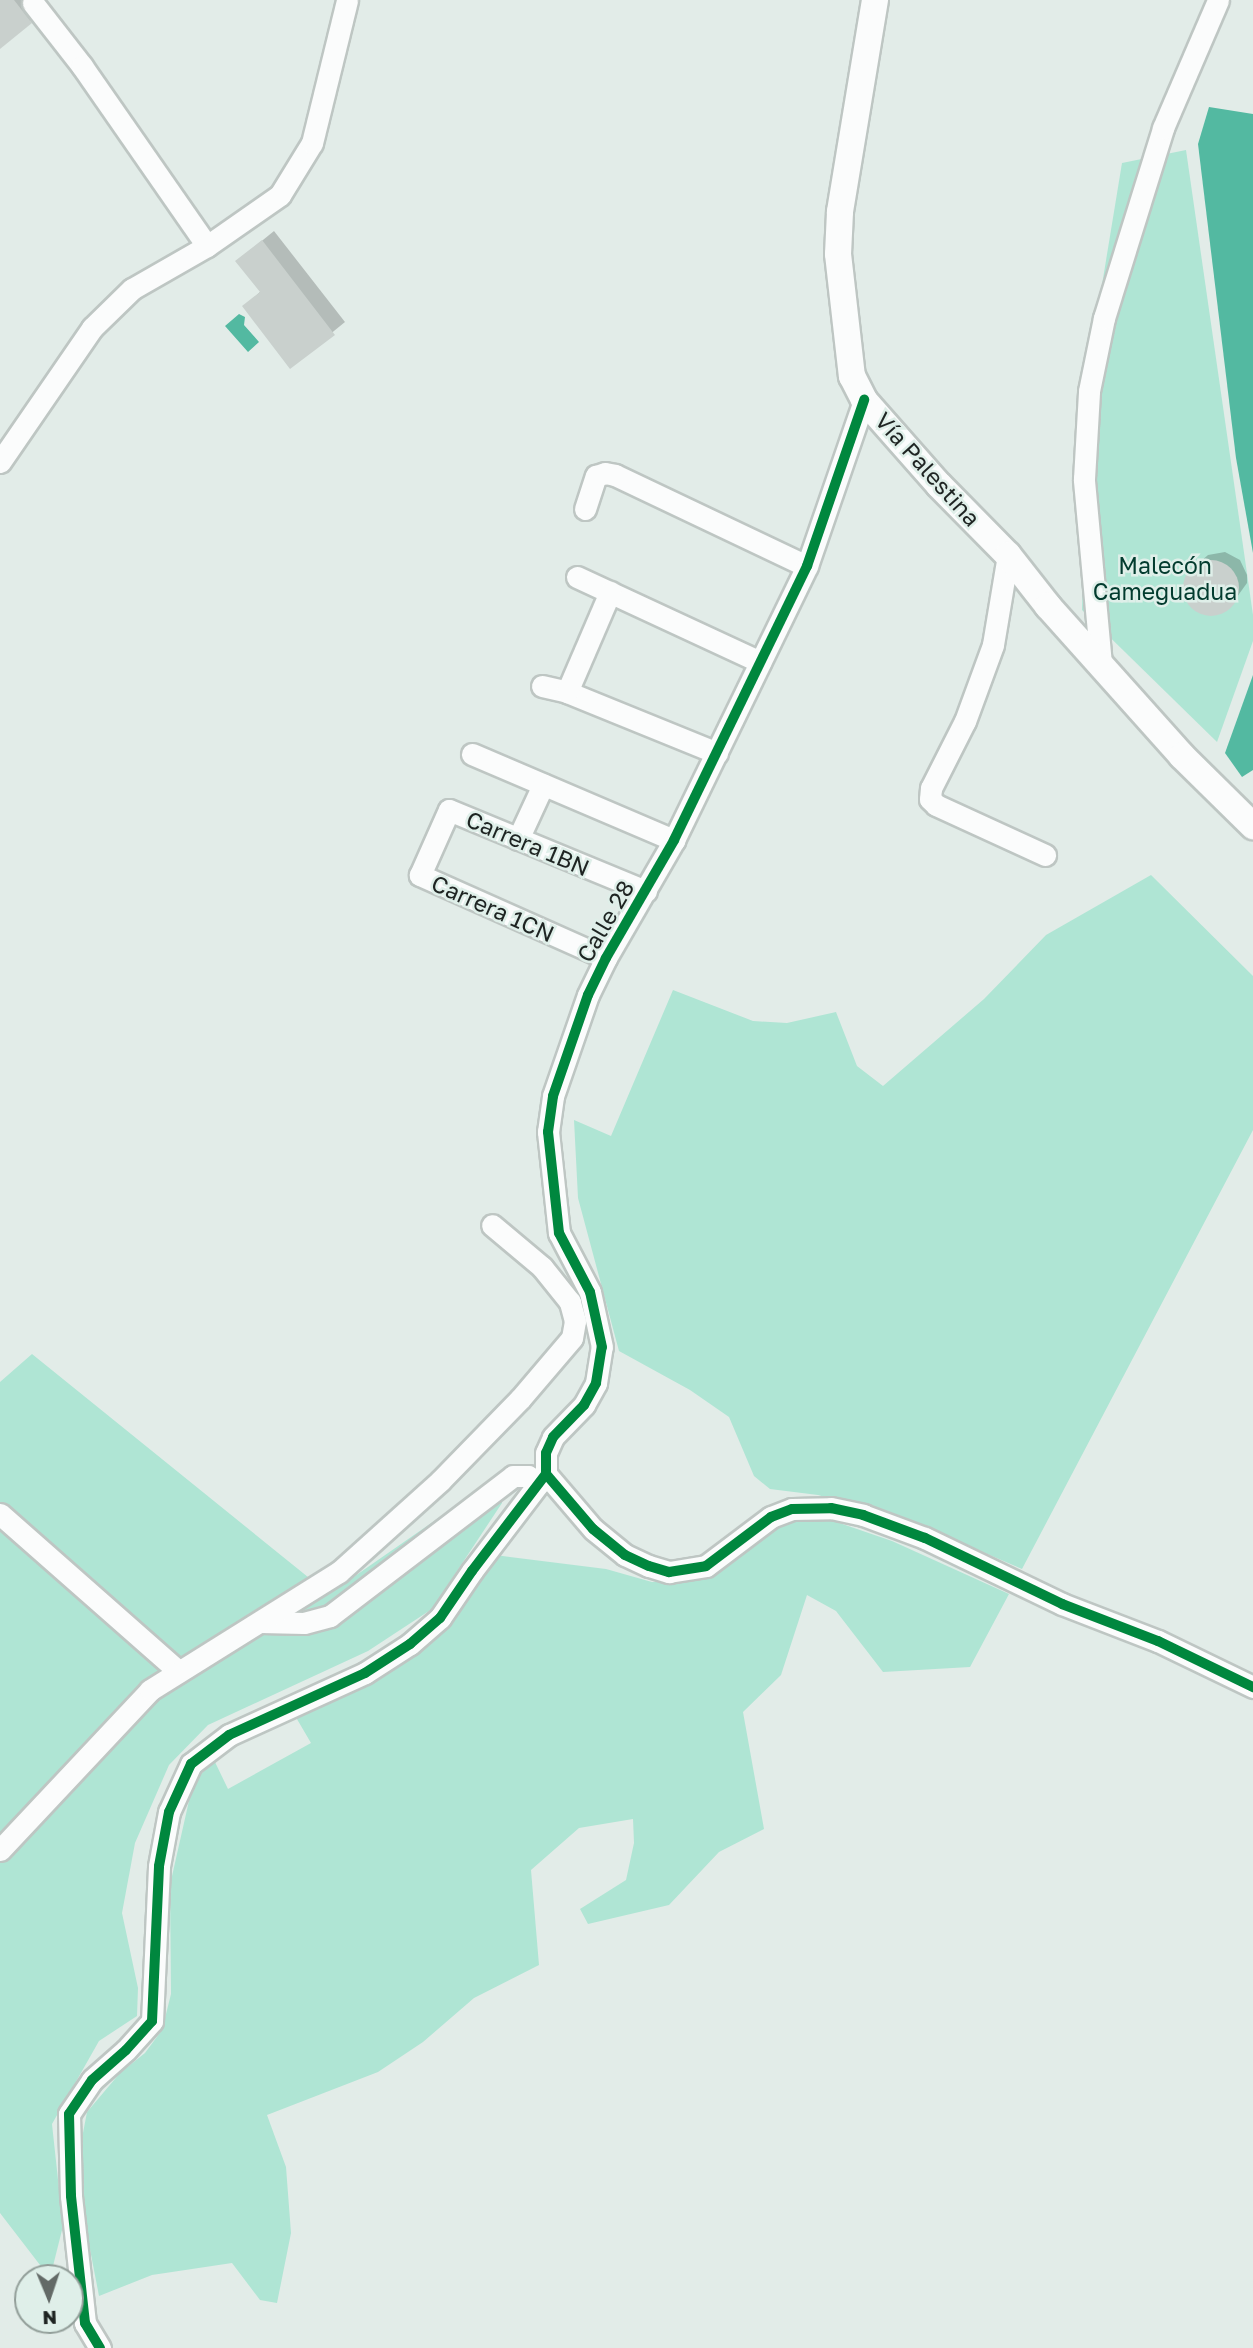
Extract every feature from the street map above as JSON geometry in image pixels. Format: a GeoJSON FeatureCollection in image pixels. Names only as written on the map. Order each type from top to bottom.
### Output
{"type":"FeatureCollection","features":[{"type":"Feature","properties":{"kind":"main road","name":"Vía Palestina"},"geometry":{"type":"LineString","coordinates":[[875,0],[840,212],[838,254],[852,376],[864,400],[939,485],[1008,555],[1048,606],[1182,756],[1248,821]]}},
{"type":"Feature","properties":{"kind":"street"},"geometry":{"type":"LineString","coordinates":[[0,462],[92,328],[132,289],[207,246],[281,195],[312,143],[347,0]]}},
{"type":"Feature","properties":{"kind":"street"},"geometry":{"type":"LineString","coordinates":[[1101,664],[1084,479],[1089,391],[1104,318],[1163,128],[1218,0]]}},
{"type":"Feature","properties":{"kind":"street"},"geometry":{"type":"LineString","coordinates":[[33,3],[82,66],[207,246]]}},
{"type":"Feature","properties":{"kind":"street","name":"Calle 28"},"geometry":{"type":"LineString","coordinates":[[542,1479],[546,1453],[553,1437],[584,1405],[596,1383],[602,1347],[590,1292],[559,1233],[548,1132],[553,1096],[588,995],[606,958],[674,840],[807,566],[864,400]]}},
{"type":"Feature","properties":{"kind":"street"},"geometry":{"type":"LineString","coordinates":[[585,509],[596,476],[605,472],[807,566]]}},
{"type":"Feature","properties":{"kind":"street"},"geometry":{"type":"LineString","coordinates":[[1008,555],[993,645],[965,721],[931,789],[930,799],[936,805],[1045,855]]}},
{"type":"Feature","properties":{"kind":"street"},"geometry":{"type":"LineString","coordinates":[[577,577],[760,662]]}},
{"type":"Feature","properties":{"kind":"street"},"geometry":{"type":"LineString","coordinates":[[567,692],[610,592]]}},
{"type":"Feature","properties":{"kind":"street"},"geometry":{"type":"LineString","coordinates":[[542,686],[567,692],[717,753]]}},
{"type":"Feature","properties":{"kind":"street"},"geometry":{"type":"LineString","coordinates":[[472,754],[674,840]]}},
{"type":"Feature","properties":{"kind":"street"},"geometry":{"type":"LineString","coordinates":[[518,839],[543,785]]}},
{"type":"Feature","properties":{"kind":"street","name":"Carrera 1BN"},"geometry":{"type":"LineString","coordinates":[[420,876],[449,810],[646,891]]}},
{"type":"Feature","properties":{"kind":"street","name":"Carrera 1CN"},"geometry":{"type":"LineString","coordinates":[[420,876],[606,958]]}},
{"type":"Feature","properties":{"kind":"street"},"geometry":{"type":"LineString","coordinates":[[0,1850],[150,1690],[339,1572],[520,1399],[572,1338],[575,1321],[570,1302],[542,1267],[492,1225]]}},
{"type":"Feature","properties":{"kind":"street"},"geometry":{"type":"LineString","coordinates":[[261,1622],[304,1623],[330,1616],[513,1476],[528,1476],[542,1479],[593,1529],[625,1555],[669,1572],[706,1566],[771,1517],[792,1509],[811,1507],[863,1515],[925,1538],[1037,1592],[1158,1642],[1253,1687]]}},
{"type":"Feature","properties":{"kind":"street"},"geometry":{"type":"LineString","coordinates":[[100,2348],[85,2323],[71,2196],[69,2114],[92,2080],[126,2050],[152,2021],[159,1866],[169,1812],[191,1764],[229,1735],[366,1673],[410,1644],[440,1618],[472,1570],[542,1479]]}},
{"type":"Feature","properties":{"kind":"street"},"geometry":{"type":"LineString","coordinates":[[0,1514],[178,1671]]}},
{"type":"Feature","properties":{"kind":"green space","name":"Malecón Cameguadua"},"geometry":{"type":"Polygon","coordinates":[[[1186,150],[1253,615],[1253,641],[1217,742],[1082,610],[1089,364],[1122,163],[1186,150]]]}},
{"type":"Feature","properties":{"kind":"green space"},"geometry":{"type":"Polygon","coordinates":[[[1151,875],[1253,976],[1253,1130],[1022,1569],[920,1525],[818,1495],[770,1489],[754,1476],[729,1417],[690,1390],[619,1351],[578,1198],[574,1120],[611,1136],[673,990],[753,1021],[787,1023],[836,1012],[857,1066],[883,1086],[984,999],[1046,935],[1151,875]]]}},
{"type":"Feature","properties":{"kind":"green space"},"geometry":{"type":"Polygon","coordinates":[[[32,1354],[329,1594],[499,1476],[502,1503],[432,1609],[368,1651],[208,1725],[169,1765],[135,1843],[122,1913],[138,1988],[137,2016],[99,2041],[52,2124],[63,2226],[54,2264],[39,2264],[0,2213],[0,1382],[32,1354]]]}},
{"type":"Feature","properties":{"kind":"green space"},"geometry":{"type":"Polygon","coordinates":[[[822,1517],[892,1541],[1009,1594],[970,1667],[883,1672],[836,1611],[807,1595],[781,1675],[743,1712],[764,1829],[719,1852],[669,1905],[588,1924],[580,1909],[626,1880],[634,1843],[633,1819],[579,1828],[531,1870],[539,1965],[474,1998],[423,2042],[378,2072],[267,2115],[286,2167],[291,2233],[277,2303],[260,2300],[232,2263],[152,2275],[99,2296],[82,2208],[83,2133],[87,2112],[120,2073],[145,2053],[162,2030],[171,1994],[170,1885],[193,1783],[214,1760],[228,1789],[311,1743],[294,1714],[362,1686],[399,1663],[495,1555],[606,1569],[652,1582],[692,1580],[729,1565],[760,1536],[786,1523],[822,1517]]]}},
{"type":"Feature","properties":{"kind":"shaded area"},"geometry":{"type":"Polygon","coordinates":[[[1209,107],[1253,114],[1253,553],[1236,458],[1198,144],[1209,107]]]}},
{"type":"Feature","properties":{"kind":"shaded area"},"geometry":{"type":"Polygon","coordinates":[[[239,314],[245,317],[244,325],[259,342],[248,352],[225,326],[239,314]]]}},
{"type":"Feature","properties":{"kind":"shaded area"},"geometry":{"type":"Polygon","coordinates":[[[1253,675],[1253,770],[1242,777],[1225,753],[1253,675]]]}},
{"type":"Feature","properties":{"kind":"building"},"geometry":{"type":"Polygon","coordinates":[[[0,0],[14,0],[32,23],[0,49],[0,0]]]}},
{"type":"Feature","properties":{"kind":"building"},"geometry":{"type":"Polygon","coordinates":[[[262,240],[335,335],[290,369],[242,306],[260,292],[235,261],[262,240]]]}},
{"type":"Feature","properties":{"kind":"building"},"geometry":{"type":"Polygon","coordinates":[[[1205,560],[1217,560],[1227,564],[1235,572],[1239,588],[1235,604],[1227,612],[1217,616],[1205,616],[1195,612],[1187,604],[1183,594],[1183,582],[1187,572],[1195,564],[1205,560]]]}},
{"type":"Feature","properties":{"kind":"cycle path"},"geometry":{"type":"LineString","coordinates":[[546,1474],[546,1453],[553,1437],[584,1405],[596,1383],[602,1347],[590,1292],[559,1233],[548,1132],[553,1096],[588,995],[606,958],[674,840],[807,566],[864,400]]}},
{"type":"Feature","properties":{"kind":"cycle path"},"geometry":{"type":"LineString","coordinates":[[546,1474],[593,1529],[625,1555],[649,1566],[669,1572],[706,1566],[771,1517],[792,1509],[831,1508],[863,1515],[925,1538],[1062,1604],[1158,1641],[1253,1687]]}},
{"type":"Feature","properties":{"kind":"cycle path"},"geometry":{"type":"LineString","coordinates":[[100,2348],[85,2323],[71,2196],[69,2114],[92,2080],[126,2050],[152,2021],[159,1866],[169,1812],[191,1764],[229,1735],[365,1673],[410,1644],[440,1618],[546,1474]]}}]}
